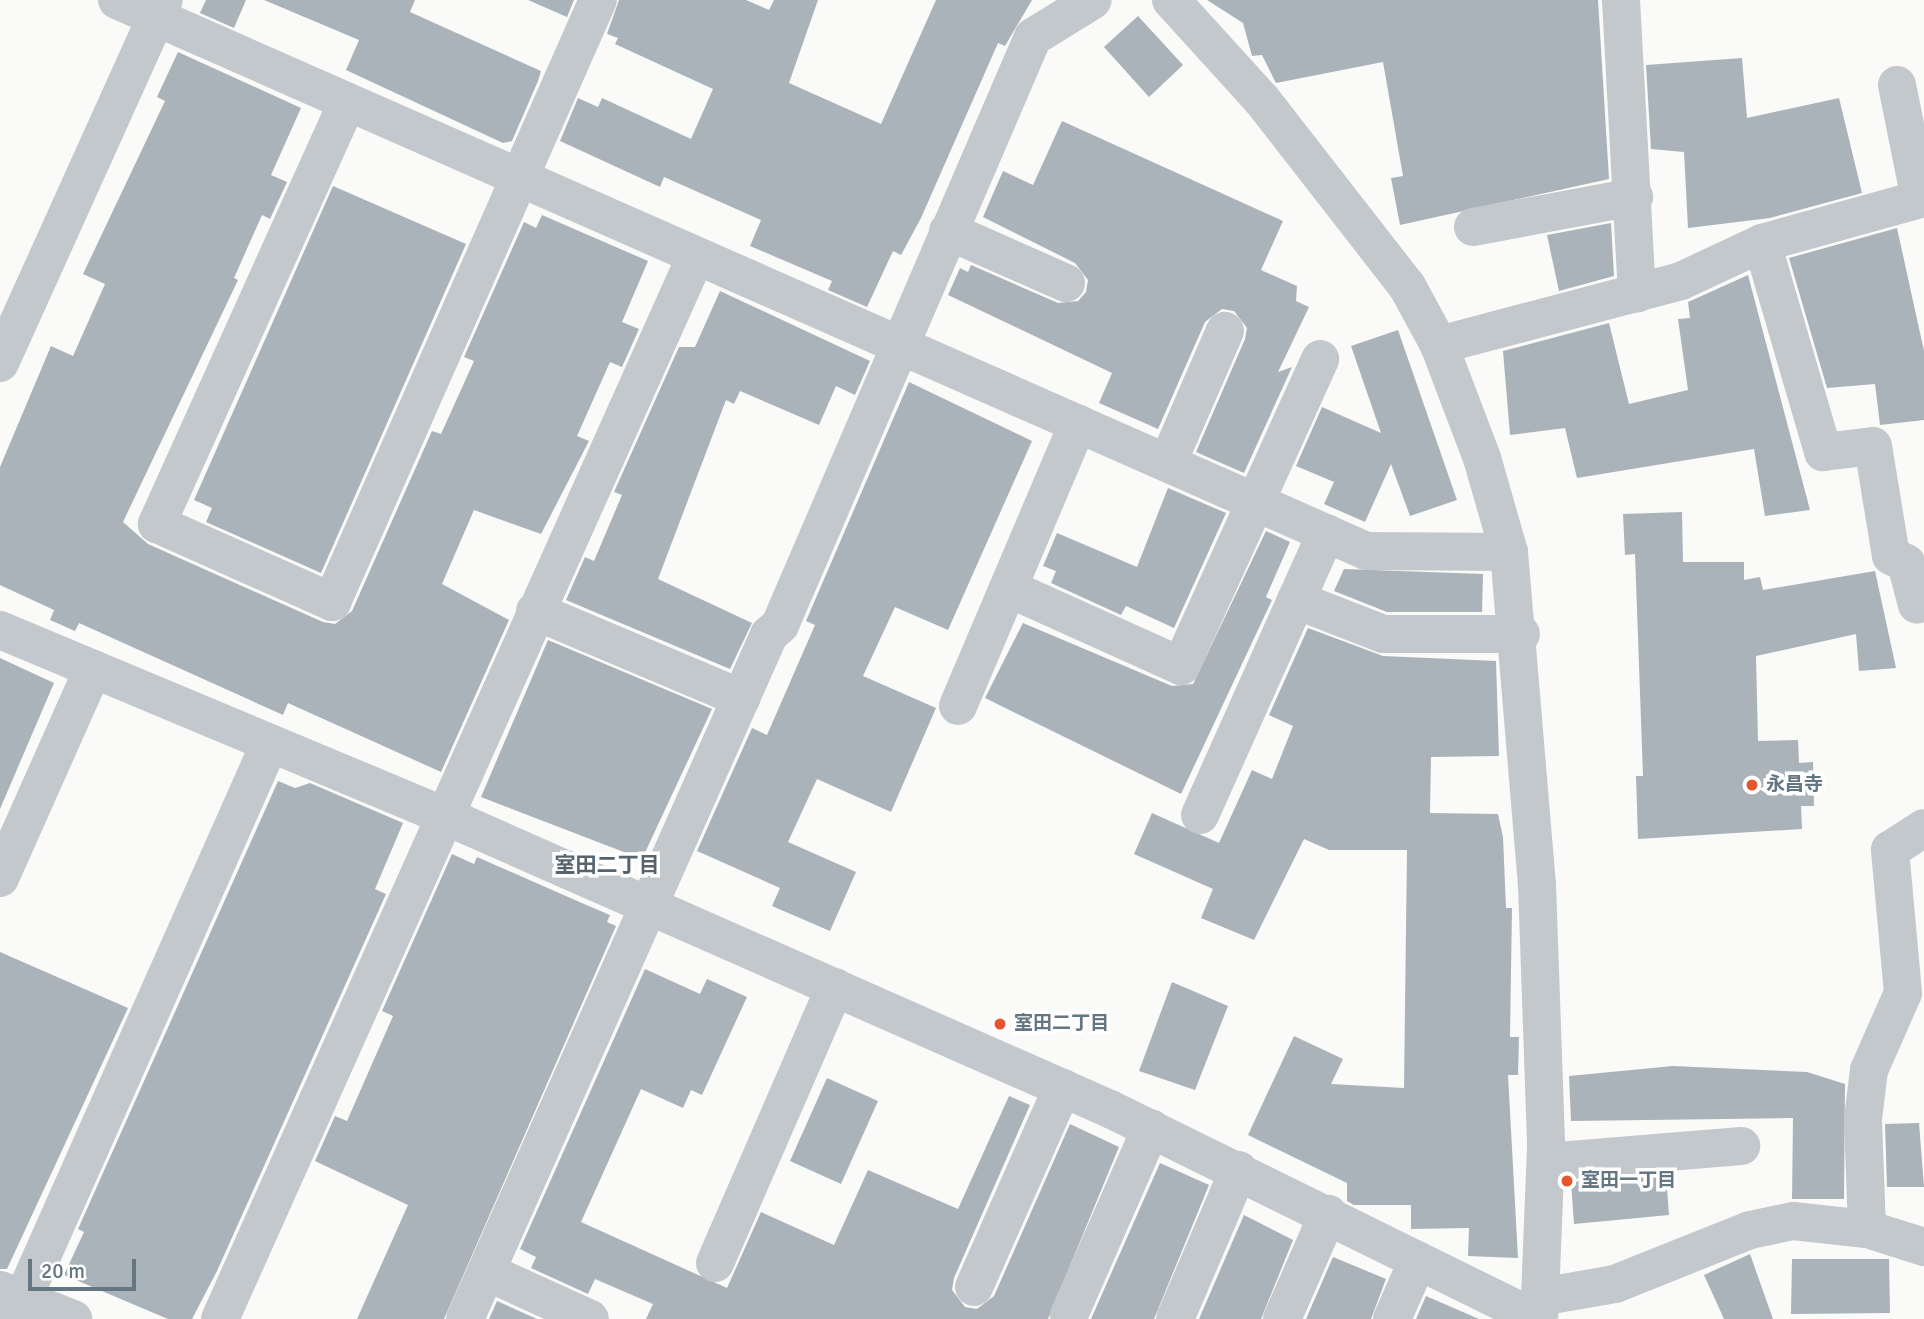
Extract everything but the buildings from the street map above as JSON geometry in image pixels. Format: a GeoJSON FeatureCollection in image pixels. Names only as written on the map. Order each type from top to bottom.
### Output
{"type":"FeatureCollection","features":[{"type":"Feature","properties":{"kind":"street"},"geometry":{"type":"LineString","coordinates":[[117,0],[160,10],[346,105],[695,258],[900,343],[1366,551],[1509,552]]}},
{"type":"Feature","properties":{"kind":"street"},"geometry":{"type":"LineString","coordinates":[[346,105],[157,524],[332,602],[598,0]]}},
{"type":"Feature","properties":{"kind":"street"},"geometry":{"type":"LineString","coordinates":[[466,1319],[741,698],[780,625],[1033,37],[1093,0]]}},
{"type":"Feature","properties":{"kind":"street"},"geometry":{"type":"LineString","coordinates":[[1171,0],[1364,225],[1439,345],[1482,458],[1509,552],[1521,634],[1546,1162],[1539,1312]]}},
{"type":"Feature","properties":{"kind":"street"},"geometry":{"type":"LineString","coordinates":[[1621,0],[1634,197],[1637,294]]}},
{"type":"Feature","properties":{"kind":"street"},"geometry":{"type":"LineString","coordinates":[[0,363],[160,10]]}},
{"type":"Feature","properties":{"kind":"street"},"geometry":{"type":"LineString","coordinates":[[1439,345],[1681,281],[1762,243],[1922,199],[1897,85]]}},
{"type":"Feature","properties":{"kind":"street"},"geometry":{"type":"LineString","coordinates":[[1473,227],[1634,197]]}},
{"type":"Feature","properties":{"kind":"street"},"geometry":{"type":"LineString","coordinates":[[948,231],[1066,284]]}},
{"type":"Feature","properties":{"kind":"street"},"geometry":{"type":"LineString","coordinates":[[1762,243],[1823,452],[1872,446],[1891,556],[1906,563],[1917,605]]}},
{"type":"Feature","properties":{"kind":"street"},"geometry":{"type":"LineString","coordinates":[[220,1319],[695,258]]}},
{"type":"Feature","properties":{"kind":"street"},"geometry":{"type":"LineString","coordinates":[[1167,462],[1225,331]]}},
{"type":"Feature","properties":{"kind":"street"},"geometry":{"type":"LineString","coordinates":[[1008,588],[1181,666],[1320,359]]}},
{"type":"Feature","properties":{"kind":"street"},"geometry":{"type":"LineString","coordinates":[[958,706],[1078,423]]}},
{"type":"Feature","properties":{"kind":"street"},"geometry":{"type":"LineString","coordinates":[[1200,816],[1326,533]]}},
{"type":"Feature","properties":{"kind":"street"},"geometry":{"type":"LineString","coordinates":[[1296,600],[1384,634],[1521,634]]}},
{"type":"Feature","properties":{"kind":"street"},"geometry":{"type":"LineString","coordinates":[[535,611],[741,698]]}},
{"type":"Feature","properties":{"kind":"street"},"geometry":{"type":"LineString","coordinates":[[0,630],[443,816],[835,987],[1151,1128],[1418,1260],[1539,1312],[1750,1230],[1793,1221],[1867,1228],[1924,1247]]}},
{"type":"Feature","properties":{"kind":"street"},"geometry":{"type":"LineString","coordinates":[[0,878],[93,669]]}},
{"type":"Feature","properties":{"kind":"street"},"geometry":{"type":"LineString","coordinates":[[73,1319],[12,1303],[270,743]]}},
{"type":"Feature","properties":{"kind":"street"},"geometry":{"type":"LineString","coordinates":[[1867,1228],[1863,1119],[1869,1070],[1903,993],[1890,850],[1924,828]]}},
{"type":"Feature","properties":{"kind":"street"},"geometry":{"type":"LineString","coordinates":[[715,1263],[835,987]]}},
{"type":"Feature","properties":{"kind":"street"},"geometry":{"type":"LineString","coordinates":[[974,1287],[1062,1088]]}},
{"type":"Feature","properties":{"kind":"street"},"geometry":{"type":"LineString","coordinates":[[1069,1315],[1151,1128]]}},
{"type":"Feature","properties":{"kind":"street"},"geometry":{"type":"LineString","coordinates":[[1546,1162],[1741,1146]]}},
{"type":"Feature","properties":{"kind":"street"},"geometry":{"type":"LineString","coordinates":[[1175,1319],[1239,1170]]}},
{"type":"Feature","properties":{"kind":"street"},"geometry":{"type":"LineString","coordinates":[[1282,1319],[1328,1214]]}},
{"type":"Feature","properties":{"kind":"street"},"geometry":{"type":"LineString","coordinates":[[1392,1319],[1418,1260]]}},
{"type":"Feature","properties":{"kind":"street"},"geometry":{"type":"LineString","coordinates":[[486,1272],[590,1319]]}},
{"type":"Feature","properties":{"kind":"place","name":"永昌寺"},"geometry":{"type":"Point","coordinates":[1752,785]}},
{"type":"Feature","properties":{"kind":"place","name":"室田二丁目"},"geometry":{"type":"Point","coordinates":[1000,1024]}},
{"type":"Feature","properties":{"kind":"place","name":"室田一丁目"},"geometry":{"type":"Point","coordinates":[1567,1181]}},
{"type":"Feature","properties":{"kind":"district","name":"室田二丁目"},"geometry":{"type":"Point","coordinates":[607,865]}}]}
